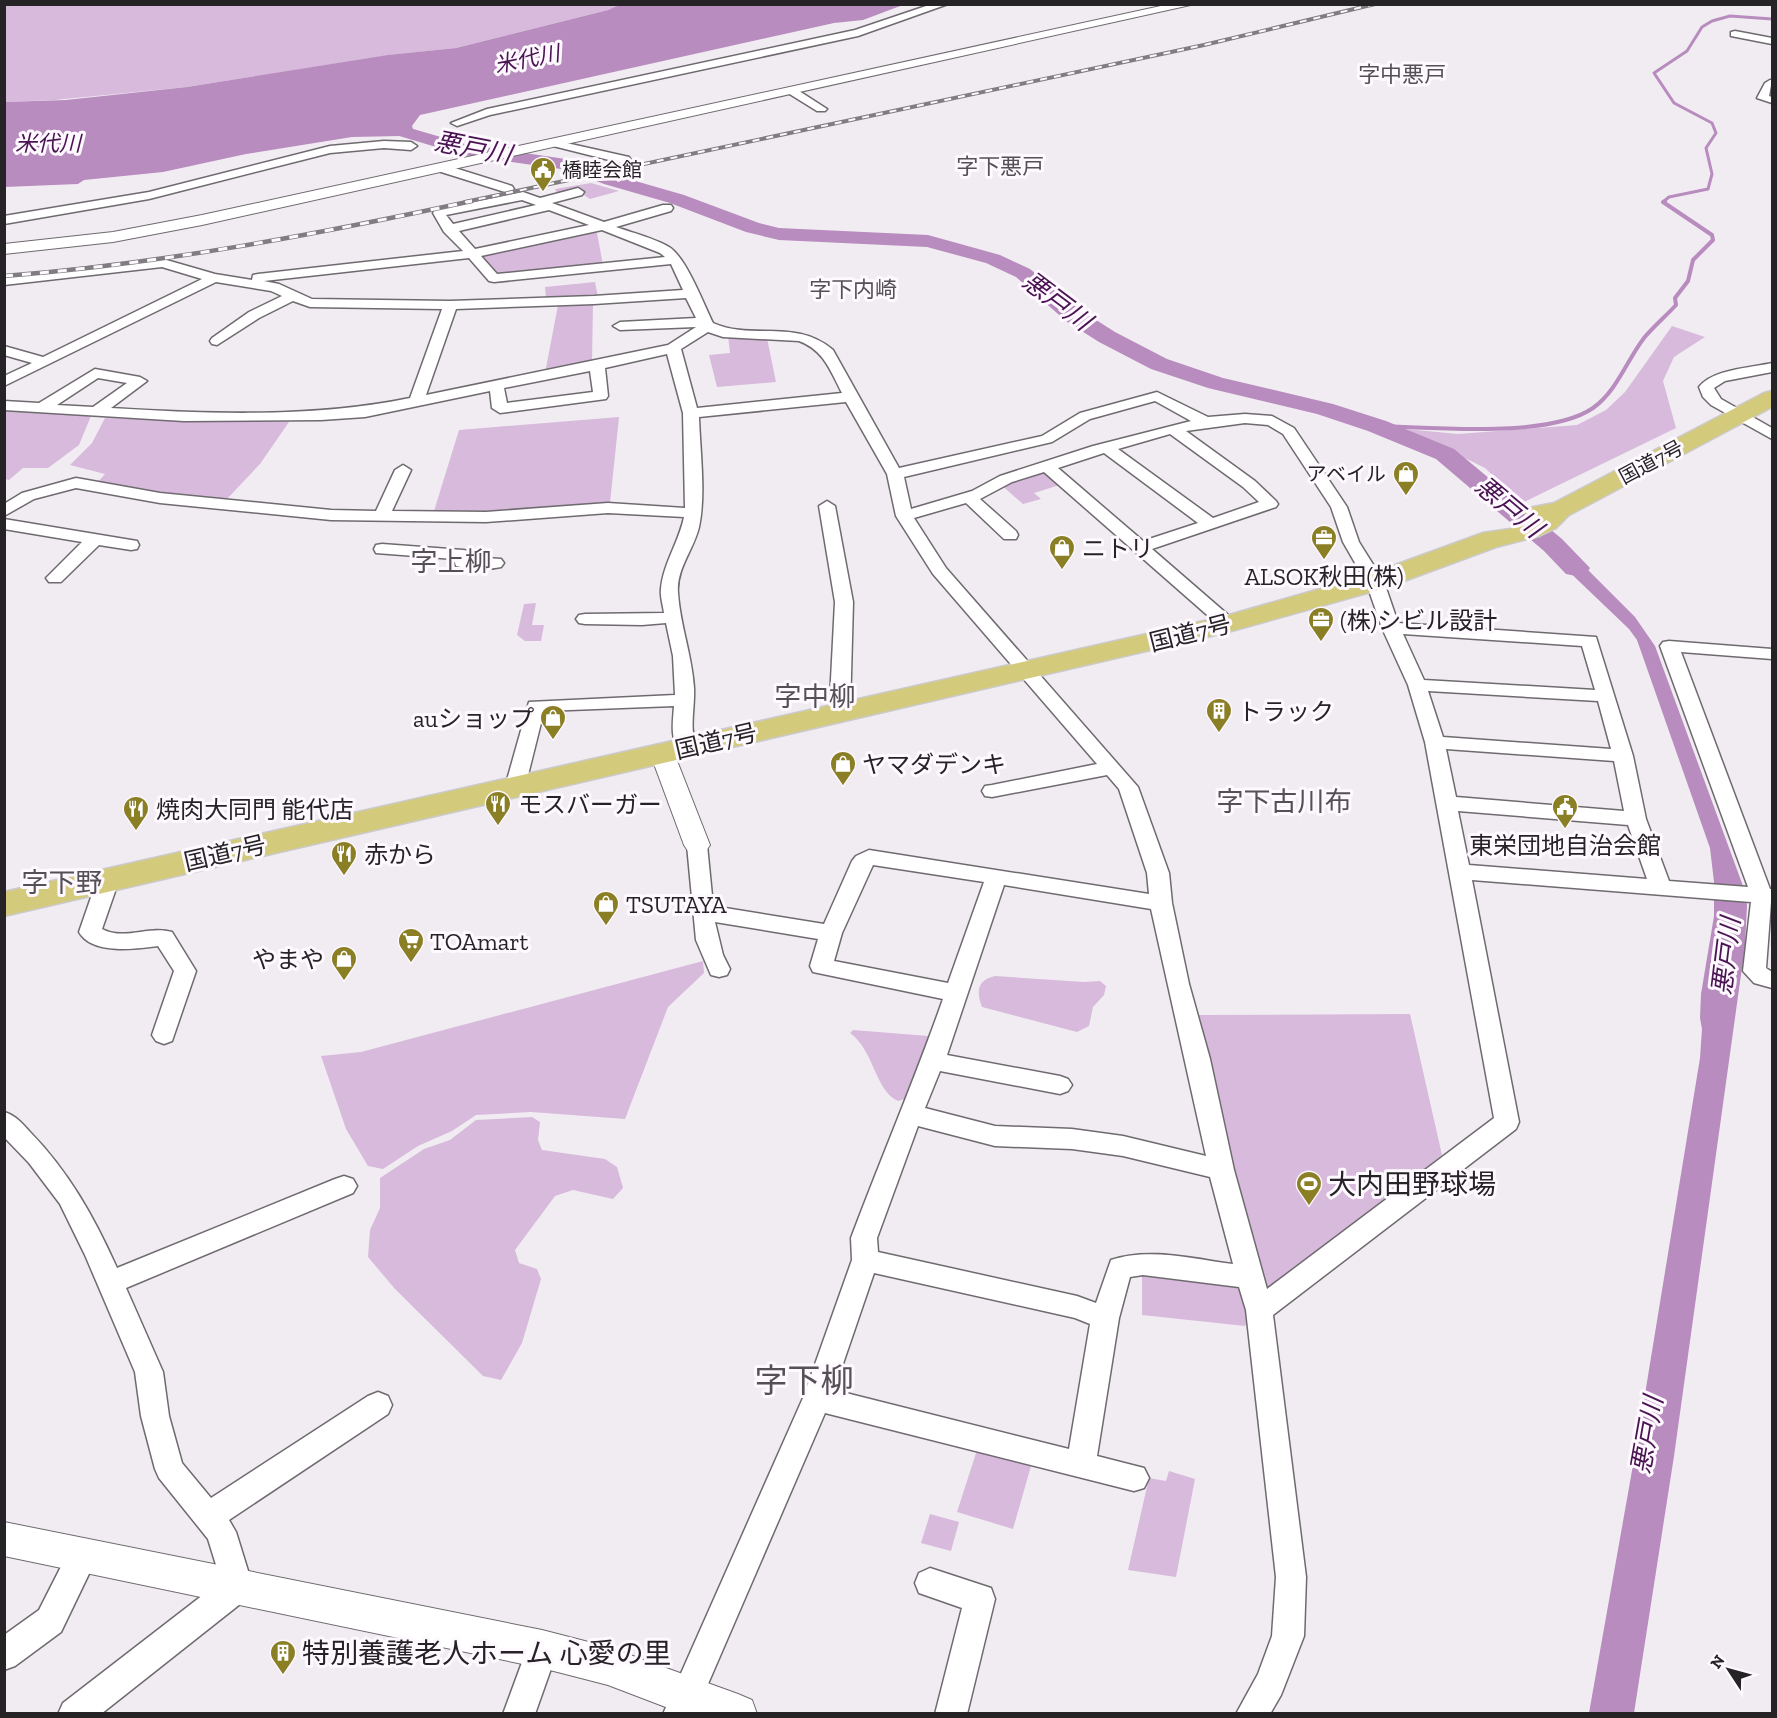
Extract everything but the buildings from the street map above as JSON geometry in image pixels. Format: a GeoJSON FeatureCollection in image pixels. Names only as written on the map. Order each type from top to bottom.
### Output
{"type":"FeatureCollection","features":[{"type":"Feature","properties":{"kind":"highway","name":"国道7号"},"geometry":{"type":"LineString","coordinates":[[4,904],[1228,624],[1375,582],[1525,525],[1773,398]]}},
{"type":"Feature","properties":{"kind":"street"},"geometry":{"type":"LineString","coordinates":[[457,123],[487,112],[858,33],[943,4]]}},
{"type":"Feature","properties":{"kind":"street"},"geometry":{"type":"LineString","coordinates":[[4,249],[143,232],[1189,4]]}},
{"type":"Feature","properties":{"kind":"street"},"geometry":{"type":"LineString","coordinates":[[1735,34],[1773,41]]}},
{"type":"Feature","properties":{"kind":"street"},"geometry":{"type":"LineString","coordinates":[[1773,84],[1770,83],[1763,98],[1773,100]]}},
{"type":"Feature","properties":{"kind":"street"},"geometry":{"type":"LineString","coordinates":[[792,91],[820,109]]}},
{"type":"Feature","properties":{"kind":"street"},"geometry":{"type":"LineString","coordinates":[[4,220],[54,214],[198,185],[307,155],[364,144],[386,143],[411,146]]}},
{"type":"Feature","properties":{"kind":"street"},"geometry":{"type":"LineString","coordinates":[[553,143],[625,160]]}},
{"type":"Feature","properties":{"kind":"street"},"geometry":{"type":"LineString","coordinates":[[446,167],[508,189]]}},
{"type":"Feature","properties":{"kind":"street"},"geometry":{"type":"LineString","coordinates":[[449,229],[546,204],[578,192]]}},
{"type":"Feature","properties":{"kind":"street"},"geometry":{"type":"LineString","coordinates":[[675,260],[494,278],[470,254],[439,213],[523,196],[665,250],[675,260],[693,292],[706,324]]}},
{"type":"Feature","properties":{"kind":"street"},"geometry":{"type":"LineString","coordinates":[[235,281],[470,254],[605,226],[667,208]]}},
{"type":"Feature","properties":{"kind":"street"},"geometry":{"type":"LineString","coordinates":[[4,281],[163,263],[214,278],[274,287],[310,303],[450,305],[594,300],[693,292]]}},
{"type":"Feature","properties":{"kind":"street"},"geometry":{"type":"LineString","coordinates":[[4,382],[214,278]]}},
{"type":"Feature","properties":{"kind":"street"},"geometry":{"type":"LineString","coordinates":[[217,341],[254,315],[292,296]]}},
{"type":"Feature","properties":{"kind":"street"},"geometry":{"type":"LineString","coordinates":[[416,402],[450,305]]}},
{"type":"Feature","properties":{"kind":"street"},"geometry":{"type":"LineString","coordinates":[[4,405],[244,417],[323,416],[365,412],[597,366],[673,348],[706,324]]}},
{"type":"Feature","properties":{"kind":"street"},"geometry":{"type":"LineString","coordinates":[[620,326],[706,324],[723,333],[801,337],[815,342],[828,353],[895,474],[904,516],[945,578],[1128,787],[1158,873],[1161,903],[1178,984],[1198,1059],[1221,1170],[1248,1277],[1259,1310],[1291,1577],[1288,1636],[1270,1684],[1252,1713]]}},
{"type":"Feature","properties":{"kind":"street"},"geometry":{"type":"LineString","coordinates":[[673,348],[691,413],[693,513],[690,530],[673,571],[669,591],[682,656],[684,700],[682,734],[674,750],[700,860],[703,912],[711,949],[719,969]]}},
{"type":"Feature","properties":{"kind":"street"},"geometry":{"type":"LineString","coordinates":[[4,350],[45,362]]}},
{"type":"Feature","properties":{"kind":"street"},"geometry":{"type":"LineString","coordinates":[[496,386],[500,408],[601,396],[597,366]]}},
{"type":"Feature","properties":{"kind":"street"},"geometry":{"type":"LineString","coordinates":[[1773,367],[1761,372],[1720,379],[1706,387],[1710,398],[1773,434]]}},
{"type":"Feature","properties":{"kind":"street"},"geometry":{"type":"LineString","coordinates":[[44,407],[94,372],[140,381],[98,411]]}},
{"type":"Feature","properties":{"kind":"street"},"geometry":{"type":"LineString","coordinates":[[895,474],[1047,439],[1085,416],[1157,396],[1203,421]]}},
{"type":"Feature","properties":{"kind":"street"},"geometry":{"type":"LineString","coordinates":[[691,413],[851,397]]}},
{"type":"Feature","properties":{"kind":"street"},"geometry":{"type":"LineString","coordinates":[[904,516],[969,497],[1006,479],[1203,421],[1244,417],[1274,421],[1286,426],[1339,507],[1351,542],[1375,582],[1391,628],[1417,685],[1435,742],[1507,1122],[1259,1310]]}},
{"type":"Feature","properties":{"kind":"street"},"geometry":{"type":"LineString","coordinates":[[1139,548],[1270,504],[1250,484],[1174,430]]}},
{"type":"Feature","properties":{"kind":"street"},"geometry":{"type":"LineString","coordinates":[[1107,448],[1209,523]]}},
{"type":"Feature","properties":{"kind":"street"},"geometry":{"type":"LineString","coordinates":[[1047,466],[1228,624]]}},
{"type":"Feature","properties":{"kind":"street"},"geometry":{"type":"LineString","coordinates":[[382,515],[403,470]]}},
{"type":"Feature","properties":{"kind":"street"},"geometry":{"type":"LineString","coordinates":[[4,511],[28,496],[76,483],[187,501],[331,515],[486,517],[608,508],[693,513]]}},
{"type":"Feature","properties":{"kind":"street"},"geometry":{"type":"LineString","coordinates":[[969,497],[1010,536]]}},
{"type":"Feature","properties":{"kind":"street"},"geometry":{"type":"LineString","coordinates":[[827,506],[844,602],[838,699],[840,712]]}},
{"type":"Feature","properties":{"kind":"street"},"geometry":{"type":"LineString","coordinates":[[4,524],[131,545]]}},
{"type":"Feature","properties":{"kind":"street"},"geometry":{"type":"LineString","coordinates":[[55,578],[95,539]]}},
{"type":"Feature","properties":{"kind":"street"},"geometry":{"type":"LineString","coordinates":[[382,549],[463,555],[462,562],[495,563]]}},
{"type":"Feature","properties":{"kind":"street"},"geometry":{"type":"LineString","coordinates":[[585,619],[642,620],[675,617]]}},
{"type":"Feature","properties":{"kind":"street"},"geometry":{"type":"LineString","coordinates":[[1391,628],[1590,641],[1623,756],[1636,819],[1661,888]]}},
{"type":"Feature","properties":{"kind":"street"},"geometry":{"type":"LineString","coordinates":[[1773,673],[1768,654],[1669,646],[1762,895],[1754,970],[1762,977],[1773,980]]}},
{"type":"Feature","properties":{"kind":"street"},"geometry":{"type":"LineString","coordinates":[[1417,685],[1606,696]]}},
{"type":"Feature","properties":{"kind":"street"},"geometry":{"type":"LineString","coordinates":[[515,787],[536,706],[684,700]]}},
{"type":"Feature","properties":{"kind":"street"},"geometry":{"type":"LineString","coordinates":[[1435,742],[1623,756]]}},
{"type":"Feature","properties":{"kind":"street"},"geometry":{"type":"LineString","coordinates":[[992,791],[1111,768]]}},
{"type":"Feature","properties":{"kind":"street"},"geometry":{"type":"LineString","coordinates":[[1446,803],[1636,819]]}},
{"type":"Feature","properties":{"kind":"street"},"geometry":{"type":"LineString","coordinates":[[956,993],[821,966],[831,933],[862,861],[869,857],[1161,903]]}},
{"type":"Feature","properties":{"kind":"street"},"geometry":{"type":"LineString","coordinates":[[1461,872],[1762,895]]}},
{"type":"Feature","properties":{"kind":"street"},"geometry":{"type":"LineString","coordinates":[[683,1704],[816,1398],[866,1260],[864,1238],[910,1114],[933,1061],[996,878]]}},
{"type":"Feature","properties":{"kind":"street"},"geometry":{"type":"LineString","coordinates":[[108,880],[90,932],[96,936],[121,942],[164,937],[184,970],[164,1035]]}},
{"type":"Feature","properties":{"kind":"street"},"geometry":{"type":"LineString","coordinates":[[703,912],[831,933]]}},
{"type":"Feature","properties":{"kind":"street"},"geometry":{"type":"LineString","coordinates":[[933,1061],[1060,1085]]}},
{"type":"Feature","properties":{"kind":"street"},"geometry":{"type":"LineString","coordinates":[[910,1114],[995,1136],[1072,1140],[1123,1146],[1221,1170]]}},
{"type":"Feature","properties":{"kind":"street"},"geometry":{"type":"LineString","coordinates":[[4,1121],[38,1156],[69,1197],[149,1372],[155,1416],[169,1469],[221,1532],[238,1587]]}},
{"type":"Feature","properties":{"kind":"street"},"geometry":{"type":"LineString","coordinates":[[110,1283],[344,1186]]}},
{"type":"Feature","properties":{"kind":"street"},"geometry":{"type":"LineString","coordinates":[[866,1260],[1077,1307],[1105,1318]]}},
{"type":"Feature","properties":{"kind":"street"},"geometry":{"type":"LineString","coordinates":[[1081,1465],[1105,1318],[1120,1268],[1143,1264],[1248,1277]]}},
{"type":"Feature","properties":{"kind":"street"},"geometry":{"type":"LineString","coordinates":[[816,1398],[1134,1478]]}},
{"type":"Feature","properties":{"kind":"street"},"geometry":{"type":"LineString","coordinates":[[208,1517],[378,1405]]}},
{"type":"Feature","properties":{"kind":"street"},"geometry":{"type":"LineString","coordinates":[[4,1539],[543,1649],[608,1666],[683,1704],[738,1713]]}},
{"type":"Feature","properties":{"kind":"street"},"geometry":{"type":"LineString","coordinates":[[4,1655],[50,1621],[83,1555]]}},
{"type":"Feature","properties":{"kind":"street"},"geometry":{"type":"LineString","coordinates":[[930,1583],[980,1599],[951,1713]]}},
{"type":"Feature","properties":{"kind":"street"},"geometry":{"type":"LineString","coordinates":[[74,1713],[238,1587]]}},
{"type":"Feature","properties":{"kind":"street"},"geometry":{"type":"LineString","coordinates":[[519,1713],[543,1649]]}},
{"type":"Feature","properties":{"kind":"shaded area"},"geometry":{"type":"Polygon","coordinates":[[[4,5],[622,5],[456,48],[390,55],[187,87],[55,100],[5,102],[4,5]]]}},
{"type":"Feature","properties":{"kind":"shaded area"},"geometry":{"type":"Polygon","coordinates":[[[591,183],[619,191],[590,199],[578,191],[544,200],[536,197],[557,193],[555,189],[591,183]]]}},
{"type":"Feature","properties":{"kind":"shaded area"},"geometry":{"type":"Polygon","coordinates":[[[591,232],[597,233],[603,265],[499,275],[479,256],[591,232]]]}},
{"type":"Feature","properties":{"kind":"shaded area"},"geometry":{"type":"Polygon","coordinates":[[[595,282],[598,297],[546,299],[545,287],[595,282]]]}},
{"type":"Feature","properties":{"kind":"shaded area"},"geometry":{"type":"Polygon","coordinates":[[[593,303],[592,364],[545,373],[558,305],[593,303]]]}},
{"type":"Feature","properties":{"kind":"shaded area"},"geometry":{"type":"Polygon","coordinates":[[[1672,326],[1705,337],[1674,357],[1663,381],[1676,428],[1522,503],[1485,468],[1406,429],[1458,434],[1577,425],[1606,410],[1625,392],[1672,326]]]}},
{"type":"Feature","properties":{"kind":"shaded area"},"geometry":{"type":"Polygon","coordinates":[[[728,336],[767,338],[776,382],[717,387],[709,355],[730,353],[728,336]]]}},
{"type":"Feature","properties":{"kind":"shaded area"},"geometry":{"type":"Polygon","coordinates":[[[8,409],[91,416],[79,445],[48,468],[23,468],[9,480],[5,479],[5,412],[8,409]]]}},
{"type":"Feature","properties":{"kind":"shaded area"},"geometry":{"type":"Polygon","coordinates":[[[619,417],[610,503],[480,513],[434,511],[459,430],[619,417]]]}},
{"type":"Feature","properties":{"kind":"shaded area"},"geometry":{"type":"Polygon","coordinates":[[[105,418],[289,422],[260,464],[226,500],[165,496],[98,482],[105,474],[70,465],[92,443],[105,418]]]}},
{"type":"Feature","properties":{"kind":"shaded area"},"geometry":{"type":"Polygon","coordinates":[[[1046,471],[1063,484],[1034,493],[1041,499],[1023,504],[1000,484],[1046,471]]]}},
{"type":"Feature","properties":{"kind":"shaded area"},"geometry":{"type":"Polygon","coordinates":[[[536,603],[532,625],[544,625],[541,641],[525,641],[517,635],[524,604],[536,603]]]}},
{"type":"Feature","properties":{"kind":"shaded area"},"geometry":{"type":"Polygon","coordinates":[[[703,961],[704,973],[668,1007],[625,1119],[531,1112],[476,1115],[452,1131],[418,1146],[383,1169],[368,1166],[346,1129],[321,1056],[361,1052],[703,961]]]}},
{"type":"Feature","properties":{"kind":"shaded area"},"geometry":{"type":"Polygon","coordinates":[[[995,976],[1100,981],[1106,986],[1104,995],[1093,1007],[1089,1026],[1077,1032],[982,1007],[979,987],[985,980],[995,976]]]}},
{"type":"Feature","properties":{"kind":"shaded area","name":"大内田野球場"},"geometry":{"type":"Polygon","coordinates":[[[1410,1014],[1442,1155],[1265,1297],[1252,1258],[1196,1015],[1410,1014]]]}},
{"type":"Feature","properties":{"kind":"shaded area"},"geometry":{"type":"Polygon","coordinates":[[[853,1030],[928,1036],[931,1040],[912,1097],[898,1101],[890,1096],[879,1080],[864,1049],[850,1033],[853,1030]]]}},
{"type":"Feature","properties":{"kind":"shaded area"},"geometry":{"type":"Polygon","coordinates":[[[532,1117],[540,1122],[538,1140],[542,1150],[605,1159],[617,1167],[623,1188],[613,1199],[573,1190],[555,1196],[515,1250],[519,1263],[537,1269],[541,1279],[522,1343],[501,1380],[483,1376],[395,1289],[368,1257],[370,1230],[380,1208],[380,1178],[424,1149],[450,1140],[476,1120],[532,1117]]]}},
{"type":"Feature","properties":{"kind":"shaded area"},"geometry":{"type":"Polygon","coordinates":[[[1142,1275],[1196,1277],[1234,1286],[1244,1292],[1247,1323],[1245,1326],[1142,1315],[1142,1275]]]}},
{"type":"Feature","properties":{"kind":"shaded area"},"geometry":{"type":"Polygon","coordinates":[[[977,1450],[1031,1466],[1013,1529],[957,1512],[977,1450]]]}},
{"type":"Feature","properties":{"kind":"shaded area"},"geometry":{"type":"Polygon","coordinates":[[[1169,1471],[1195,1479],[1176,1577],[1128,1570],[1149,1478],[1166,1481],[1169,1471]]]}},
{"type":"Feature","properties":{"kind":"shaded area"},"geometry":{"type":"Polygon","coordinates":[[[930,1514],[959,1522],[951,1551],[921,1543],[930,1514]]]}},
{"type":"Feature","properties":{"kind":"water","name":"米代川"},"geometry":{"type":"Polygon","coordinates":[[[622,4],[903,5],[863,20],[834,23],[420,115],[412,126],[413,129],[401,136],[352,137],[246,154],[163,172],[84,180],[78,184],[5,187],[5,102],[66,100],[187,87],[388,55],[456,48],[608,10],[622,4]]]}},
{"type":"Feature","properties":{"kind":"water"},"geometry":{"type":"Polygon","coordinates":[[[1553,535],[1635,617],[1655,646],[1743,886],[1747,905],[1745,946],[1674,1456],[1634,1713],[1589,1713],[1638,1437],[1700,1058],[1701,994],[1714,916],[1714,882],[1710,848],[1637,640],[1629,629],[1537,541],[1553,535]]]}},
{"type":"Feature","properties":{"kind":"waterway"},"geometry":{"type":"LineString","coordinates":[[1663,202],[1669,197],[1708,189],[1712,174],[1706,148],[1716,133],[1712,123],[1674,103],[1654,73],[1687,51],[1702,27],[1712,21],[1730,16],[1772,19]]}},
{"type":"Feature","properties":{"kind":"waterway","name":"悪戸川"},"geometry":{"type":"LineString","coordinates":[[365,120],[463,149],[572,165],[611,180],[677,199],[753,228],[779,234],[928,241],[993,259],[1023,273],[1074,316],[1107,337],[1159,364],[1216,383],[1325,409],[1377,426],[1445,454],[1553,545],[1576,568]]}},
{"type":"Feature","properties":{"kind":"waterway"},"geometry":{"type":"LineString","coordinates":[[1377,426],[1458,429],[1519,428],[1573,418],[1593,408],[1609,393],[1644,338],[1676,305],[1675,298],[1688,281],[1693,260],[1713,240],[1712,235],[1663,202]]}},
{"type":"Feature","properties":{"kind":"railway"},"geometry":{"type":"LineString","coordinates":[[465,202],[1204,45],[1375,4]]}},
{"type":"Feature","properties":{"kind":"railway"},"geometry":{"type":"LineString","coordinates":[[4,276],[180,256],[356,225],[472,201]]}},
{"type":"Feature","properties":{"kind":"place","name":"橋睦会館"},"geometry":{"type":"Point","coordinates":[543,193]}},
{"type":"Feature","properties":{"kind":"place","name":"アベイル"},"geometry":{"type":"Point","coordinates":[1406,497]}},
{"type":"Feature","properties":{"kind":"place","name":"ALSOK秋田(株)"},"geometry":{"type":"Point","coordinates":[1324,561]}},
{"type":"Feature","properties":{"kind":"place","name":"ニトリ"},"geometry":{"type":"Point","coordinates":[1062,571]}},
{"type":"Feature","properties":{"kind":"place","name":"(株)シビル設計"},"geometry":{"type":"Point","coordinates":[1321,643]}},
{"type":"Feature","properties":{"kind":"place","name":"トラック"},"geometry":{"type":"Point","coordinates":[1219,734]}},
{"type":"Feature","properties":{"kind":"place","name":"auショップ"},"geometry":{"type":"Point","coordinates":[553,741]}},
{"type":"Feature","properties":{"kind":"place","name":"ヤマダデンキ"},"geometry":{"type":"Point","coordinates":[843,787]}},
{"type":"Feature","properties":{"kind":"place","name":"モスバーガー"},"geometry":{"type":"Point","coordinates":[498,827]}},
{"type":"Feature","properties":{"kind":"place","name":"東栄団地自治会館"},"geometry":{"type":"Point","coordinates":[1565,830]}},
{"type":"Feature","properties":{"kind":"place","name":"焼肉大同門 能代店"},"geometry":{"type":"Point","coordinates":[136,832]}},
{"type":"Feature","properties":{"kind":"place","name":"赤から"},"geometry":{"type":"Point","coordinates":[344,877]}},
{"type":"Feature","properties":{"kind":"place","name":"TSUTAYA"},"geometry":{"type":"Point","coordinates":[606,927]}},
{"type":"Feature","properties":{"kind":"place","name":"TOAmart"},"geometry":{"type":"Point","coordinates":[411,964]}},
{"type":"Feature","properties":{"kind":"place","name":"やまや"},"geometry":{"type":"Point","coordinates":[344,982]}},
{"type":"Feature","properties":{"kind":"place","name":"大内田野球場"},"geometry":{"type":"Point","coordinates":[1309,1207]}},
{"type":"Feature","properties":{"kind":"place","name":"特別養護老人ホーム 心愛の里"},"geometry":{"type":"Point","coordinates":[283,1676]}},
{"type":"Feature","properties":{"kind":"district","name":"字中悪戸"},"geometry":{"type":"Point","coordinates":[1402,74]}},
{"type":"Feature","properties":{"kind":"district","name":"字下悪戸"},"geometry":{"type":"Point","coordinates":[1000,166]}},
{"type":"Feature","properties":{"kind":"district","name":"字下内崎"},"geometry":{"type":"Point","coordinates":[853,289]}},
{"type":"Feature","properties":{"kind":"district","name":"字上柳"},"geometry":{"type":"Point","coordinates":[451,562]}},
{"type":"Feature","properties":{"kind":"district","name":"字中柳"},"geometry":{"type":"Point","coordinates":[815,697]}},
{"type":"Feature","properties":{"kind":"district","name":"字下古川布"},"geometry":{"type":"Point","coordinates":[1284,802]}},
{"type":"Feature","properties":{"kind":"district","name":"字下野"},"geometry":{"type":"Point","coordinates":[62,883]}},
{"type":"Feature","properties":{"kind":"district","name":"字下柳"},"geometry":{"type":"Point","coordinates":[804,1380]}}]}
